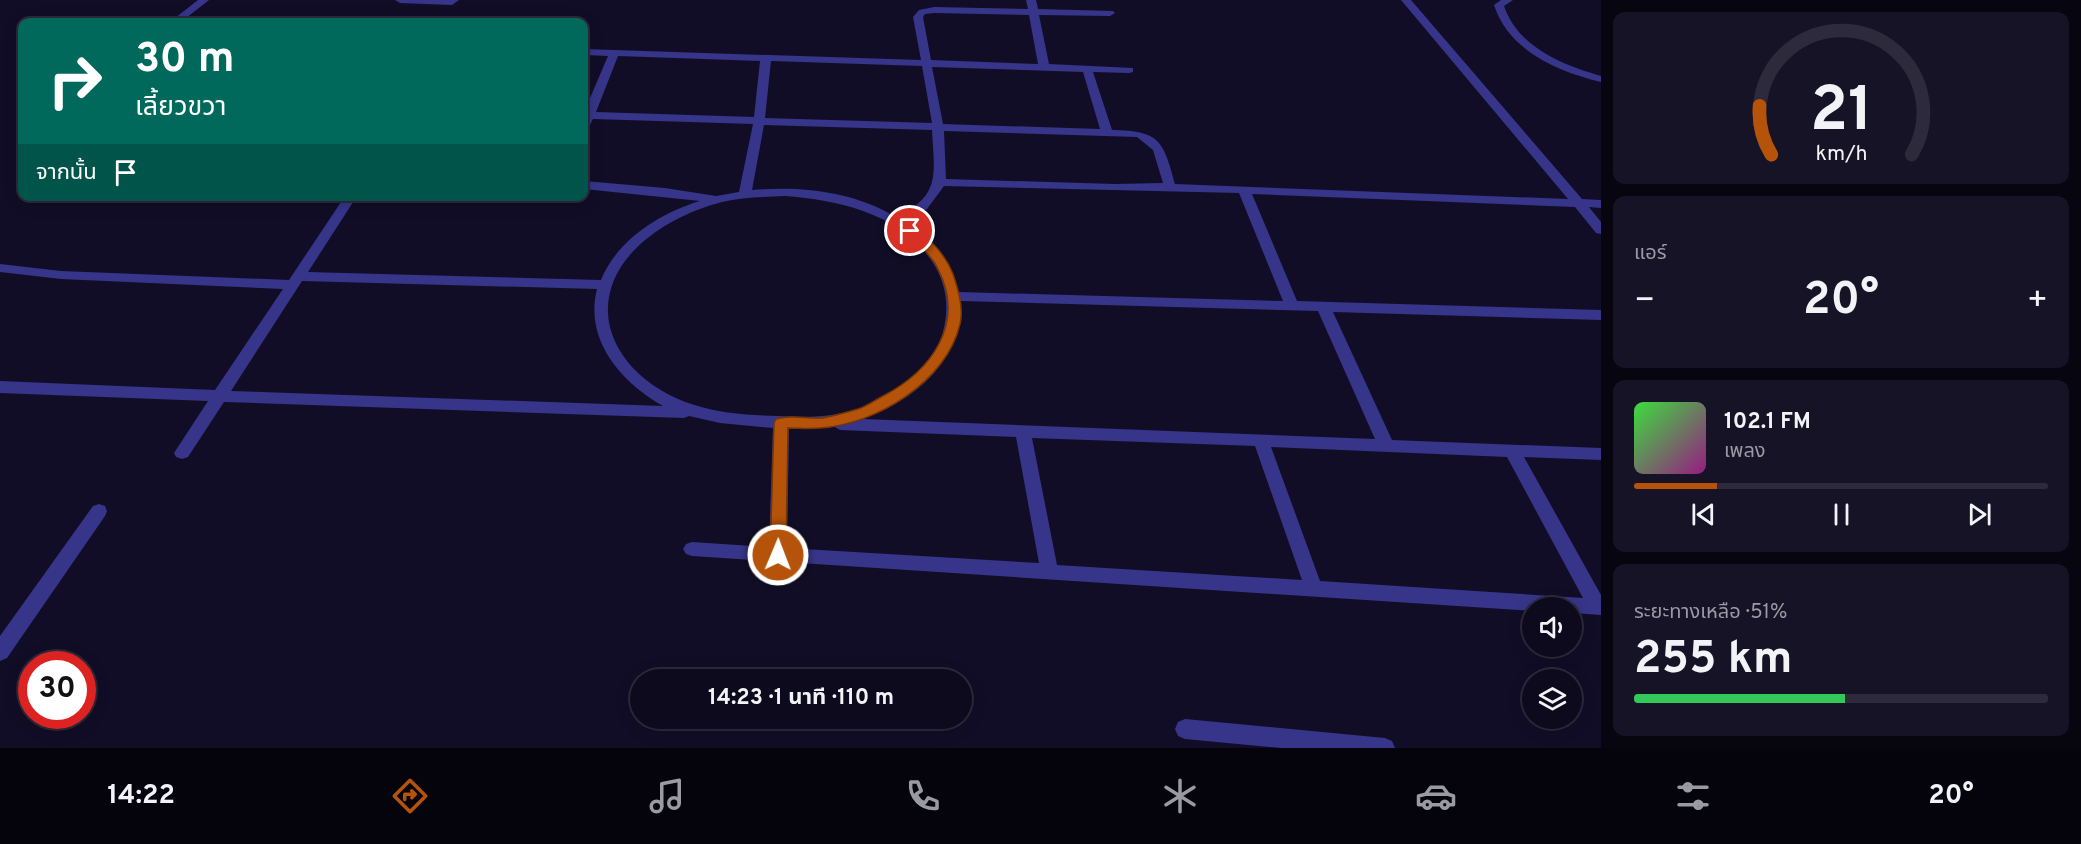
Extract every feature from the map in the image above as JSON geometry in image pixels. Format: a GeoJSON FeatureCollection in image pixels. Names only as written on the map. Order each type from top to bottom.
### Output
{"type":"FeatureCollection","features":[{"type":"Feature","properties":{"kind":"street"},"geometry":{"type":"LineString","coordinates":[[180,18],[204,0]]}},
{"type":"Feature","properties":{"kind":"street"},"geometry":{"type":"LineString","coordinates":[[400,0],[452,2],[454,0]]}},
{"type":"Feature","properties":{"kind":"street"},"geometry":{"type":"LineString","coordinates":[[1031,0],[1044,67]]}},
{"type":"Feature","properties":{"kind":"street"},"geometry":{"type":"LineString","coordinates":[[1406,0],[1601,230]]}},
{"type":"Feature","properties":{"kind":"street"},"geometry":{"type":"LineString","coordinates":[[1508,0],[1499,5],[1502,19],[1516,35],[1543,56],[1570,71],[1601,80]]}},
{"type":"Feature","properties":{"kind":"street"},"geometry":{"type":"LineString","coordinates":[[897,221],[915,214],[927,203],[940,182],[938,127],[918,17],[922,12],[934,10],[1110,14]]}},
{"type":"Feature","properties":{"kind":"street"},"geometry":{"type":"LineString","coordinates":[[588,52],[1129,70]]}},
{"type":"Feature","properties":{"kind":"street"},"geometry":{"type":"LineString","coordinates":[[588,111],[614,53]]}},
{"type":"Feature","properties":{"kind":"street"},"geometry":{"type":"LineString","coordinates":[[745,194],[759,120],[766,58]]}},
{"type":"Feature","properties":{"kind":"street"},"geometry":{"type":"LineString","coordinates":[[1087,69],[1107,133]]}},
{"type":"Feature","properties":{"kind":"street"},"geometry":{"type":"LineString","coordinates":[[588,115],[1139,134],[1151,139],[1159,148],[1170,187]]}},
{"type":"Feature","properties":{"kind":"street"},"geometry":{"type":"LineString","coordinates":[[940,182],[1115,188],[1170,187],[1601,204]]}},
{"type":"Feature","properties":{"kind":"street"},"geometry":{"type":"LineString","coordinates":[[588,185],[665,192],[715,200]]}},
{"type":"Feature","properties":{"kind":"street"},"geometry":{"type":"LineString","coordinates":[[1244,190],[1292,305]]}},
{"type":"Feature","properties":{"kind":"street"},"geometry":{"type":"LineString","coordinates":[[690,412],[652,394],[624,369],[607,342],[601,313],[606,285],[617,262],[634,242],[658,224],[685,210],[715,200],[745,194],[785,192],[825,196],[863,205],[897,221],[924,242],[944,267],[954,296],[954,322],[944,348],[926,374],[897,395],[864,412],[822,423]]}},
{"type":"Feature","properties":{"kind":"street"},"geometry":{"type":"LineString","coordinates":[[182,453],[218,395],[348,201]]}},
{"type":"Feature","properties":{"kind":"street"},"geometry":{"type":"LineString","coordinates":[[0,268],[61,275],[606,285]]}},
{"type":"Feature","properties":{"kind":"street"},"geometry":{"type":"LineString","coordinates":[[954,296],[1601,315]]}},
{"type":"Feature","properties":{"kind":"street"},"geometry":{"type":"LineString","coordinates":[[1323,306],[1386,445]]}},
{"type":"Feature","properties":{"kind":"street"},"geometry":{"type":"LineString","coordinates":[[0,387],[690,412],[741,422],[1023,430],[1601,454]]}},
{"type":"Feature","properties":{"kind":"street"},"geometry":{"type":"LineString","coordinates":[[778,555],[781,423]]}},
{"type":"Feature","properties":{"kind":"street"},"geometry":{"type":"LineString","coordinates":[[1023,430],[1049,572]]}},
{"type":"Feature","properties":{"kind":"street"},"geometry":{"type":"LineString","coordinates":[[1260,439],[1314,589]]}},
{"type":"Feature","properties":{"kind":"street"},"geometry":{"type":"LineString","coordinates":[[1512,451],[1599,607]]}},
{"type":"Feature","properties":{"kind":"street"},"geometry":{"type":"LineString","coordinates":[[0,652],[99,511]]}},
{"type":"Feature","properties":{"kind":"street"},"geometry":{"type":"LineString","coordinates":[[692,549],[1599,607]]}},
{"type":"Feature","properties":{"kind":"street"},"geometry":{"type":"LineString","coordinates":[[1185,729],[1385,748]]}},
{"type":"Feature","properties":{"kind":"route"},"geometry":{"type":"LineString","coordinates":[[778,555],[781,423],[822,423],[864,412],[897,395],[926,374],[944,348],[954,322],[954,296],[944,267],[924,242],[910,231]]}}]}
